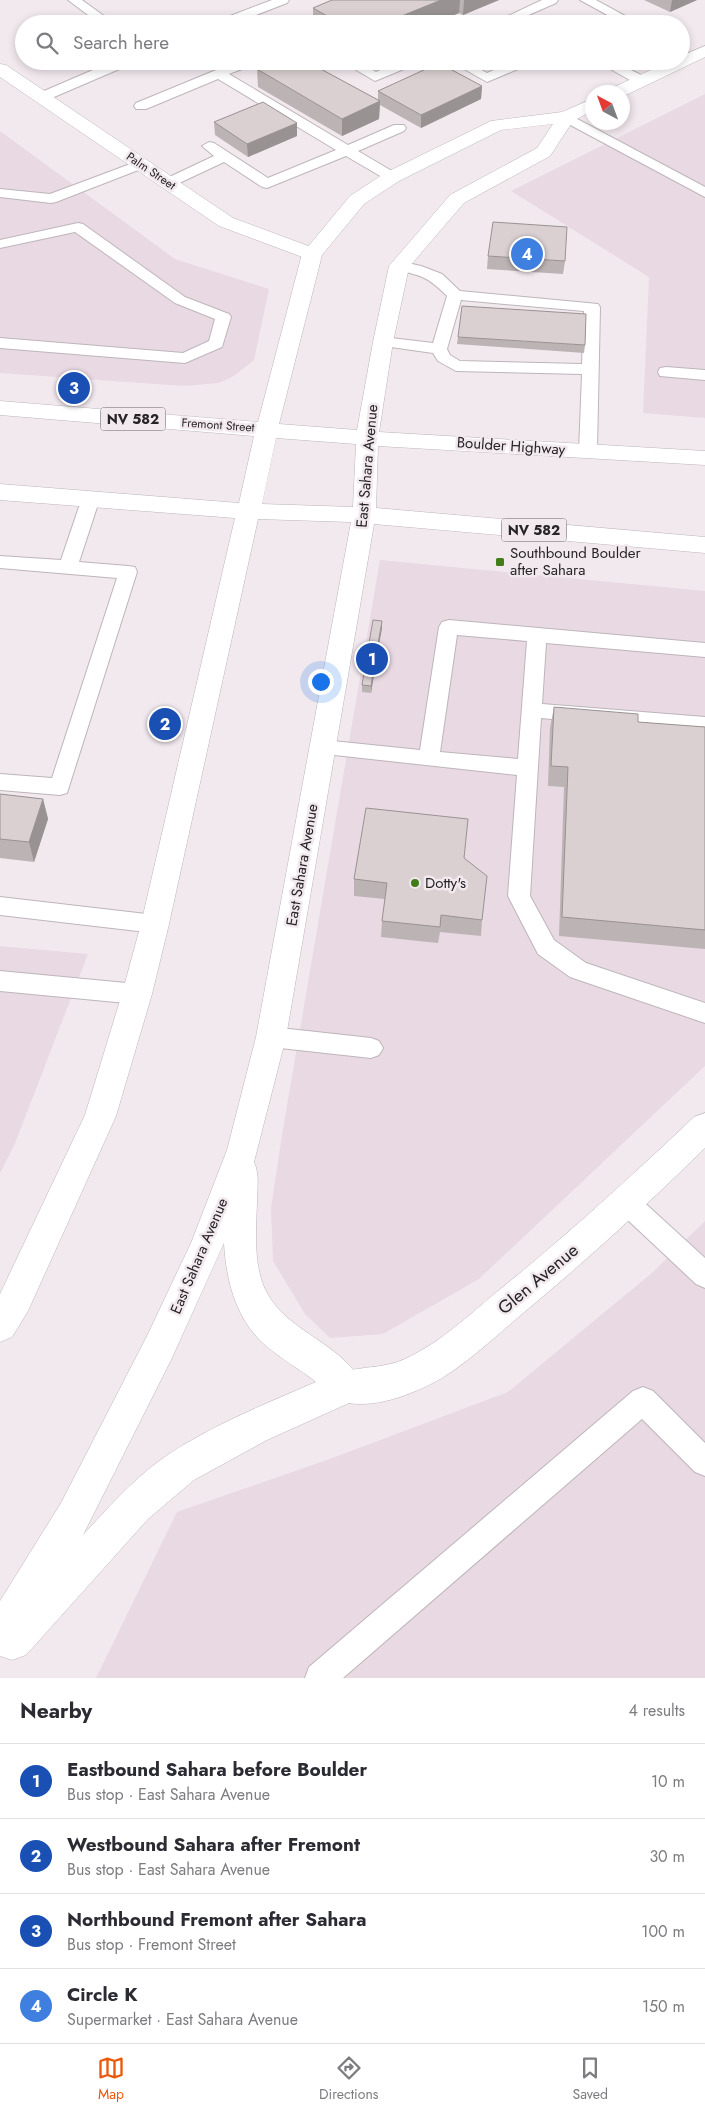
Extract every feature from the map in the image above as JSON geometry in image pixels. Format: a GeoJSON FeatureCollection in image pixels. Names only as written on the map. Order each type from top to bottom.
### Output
{"type":"FeatureCollection","features":[{"type":"Feature","properties":{"kind":"main road"},"geometry":{"type":"LineString","coordinates":[[690,58],[705,51]]}},
{"type":"Feature","properties":{"kind":"main road","name":"Palm Street"},"geometry":{"type":"LineString","coordinates":[[0,69],[226,222],[312,254]]}},
{"type":"Feature","properties":{"kind":"main road"},"geometry":{"type":"LineString","coordinates":[[630,86],[665,70]]}},
{"type":"Feature","properties":{"kind":"main road"},"geometry":{"type":"LineString","coordinates":[[0,1325],[16,1299],[100,1116],[137,994],[155,924],[203,705],[267,429],[312,254],[357,200],[392,177],[497,125],[566,117],[585,108]]}},
{"type":"Feature","properties":{"kind":"main road","name":"East Sahara Avenue"},"geometry":{"type":"LineString","coordinates":[[0,1637],[74,1516],[159,1348],[205,1249],[243,1150],[271,1037],[323,748],[364,515],[367,438],[383,342],[399,266],[457,199],[544,152],[566,117]]}},
{"type":"Feature","properties":{"kind":"main road","name":"Fremont Street"},"geometry":{"type":"LineString","coordinates":[[0,408],[316,433]]}},
{"type":"Feature","properties":{"kind":"main road","name":"Boulder Highway"},"geometry":{"type":"LineString","coordinates":[[316,433],[367,438],[705,458]]}},
{"type":"Feature","properties":{"kind":"main road","name":"NV 582"},"geometry":{"type":"LineString","coordinates":[[0,492],[249,511],[364,515],[705,545]]}},
{"type":"Feature","properties":{"kind":"main road","name":"Glen Avenue"},"geometry":{"type":"LineString","coordinates":[[0,1654],[135,1506],[168,1477],[211,1449],[254,1427],[346,1387],[364,1386],[395,1380],[430,1365],[462,1343],[554,1267],[705,1127]]}},
{"type":"Feature","properties":{"kind":"main road"},"geometry":{"type":"LineString","coordinates":[[243,1150],[240,1225],[242,1266],[248,1293],[258,1312],[276,1332],[321,1364],[346,1387]]}},
{"type":"Feature","properties":{"kind":"lane"},"geometry":{"type":"LineString","coordinates":[[74,0],[96,15]]}},
{"type":"Feature","properties":{"kind":"lane"},"geometry":{"type":"LineString","coordinates":[[244,15],[283,0]]}},
{"type":"Feature","properties":{"kind":"lane"},"geometry":{"type":"LineString","coordinates":[[518,15],[552,0]]}},
{"type":"Feature","properties":{"kind":"lane"},"geometry":{"type":"LineString","coordinates":[[586,0],[617,15]]}},
{"type":"Feature","properties":{"kind":"lane"},"geometry":{"type":"LineString","coordinates":[[42,97],[105,70]]}},
{"type":"Feature","properties":{"kind":"lane"},"geometry":{"type":"LineString","coordinates":[[141,106],[229,70]]}},
{"type":"Feature","properties":{"kind":"lane"},"geometry":{"type":"LineString","coordinates":[[363,70],[375,77],[391,70]]}},
{"type":"Feature","properties":{"kind":"lane"},"geometry":{"type":"LineString","coordinates":[[472,70],[487,78],[504,70]]}},
{"type":"Feature","properties":{"kind":"lane"},"geometry":{"type":"LineString","coordinates":[[620,70],[642,81]]}},
{"type":"Feature","properties":{"kind":"lane"},"geometry":{"type":"LineString","coordinates":[[219,74],[392,177]]}},
{"type":"Feature","properties":{"kind":"lane"},"geometry":{"type":"LineString","coordinates":[[566,117],[705,194]]}},
{"type":"Feature","properties":{"kind":"lane"},"geometry":{"type":"LineString","coordinates":[[209,146],[268,184],[399,128]]}},
{"type":"Feature","properties":{"kind":"lane"},"geometry":{"type":"LineString","coordinates":[[168,183],[225,156]]}},
{"type":"Feature","properties":{"kind":"lane"},"geometry":{"type":"LineString","coordinates":[[0,193],[51,199],[140,164]]}},
{"type":"Feature","properties":{"kind":"lane"},"geometry":{"type":"LineString","coordinates":[[0,244],[78,227],[180,300],[223,317],[216,344],[185,358],[0,343]]}},
{"type":"Feature","properties":{"kind":"lane"},"geometry":{"type":"LineString","coordinates":[[399,266],[416,269],[437,277],[455,295],[592,307],[588,451]]}},
{"type":"Feature","properties":{"kind":"lane"},"geometry":{"type":"LineString","coordinates":[[438,349],[455,295]]}},
{"type":"Feature","properties":{"kind":"lane"},"geometry":{"type":"LineString","coordinates":[[383,342],[438,349],[444,358],[456,366],[590,369]]}},
{"type":"Feature","properties":{"kind":"lane"},"geometry":{"type":"LineString","coordinates":[[666,372],[705,375]]}},
{"type":"Feature","properties":{"kind":"lane"},"geometry":{"type":"LineString","coordinates":[[68,567],[91,498]]}},
{"type":"Feature","properties":{"kind":"lane"},"geometry":{"type":"LineString","coordinates":[[0,782],[60,787],[128,572],[68,567],[2,568]]}},
{"type":"Feature","properties":{"kind":"lane"},"geometry":{"type":"LineString","coordinates":[[428,758],[449,627],[705,650]]}},
{"type":"Feature","properties":{"kind":"lane"},"geometry":{"type":"LineString","coordinates":[[537,635],[526,768],[519,896],[546,947],[578,970],[705,1013]]}},
{"type":"Feature","properties":{"kind":"lane"},"geometry":{"type":"LineString","coordinates":[[531,710],[705,725]]}},
{"type":"Feature","properties":{"kind":"lane"},"geometry":{"type":"LineString","coordinates":[[323,748],[526,768]]}},
{"type":"Feature","properties":{"kind":"lane"},"geometry":{"type":"LineString","coordinates":[[0,906],[155,924]]}},
{"type":"Feature","properties":{"kind":"lane"},"geometry":{"type":"LineString","coordinates":[[0,981],[137,994]]}},
{"type":"Feature","properties":{"kind":"lane"},"geometry":{"type":"LineString","coordinates":[[271,1037],[371,1048]]}},
{"type":"Feature","properties":{"kind":"lane"},"geometry":{"type":"LineString","coordinates":[[626,1202],[705,1275]]}},
{"type":"Feature","properties":{"kind":"lane"},"geometry":{"type":"LineString","coordinates":[[320,1678],[643,1400],[705,1462]]}},
{"type":"Feature","properties":{"kind":"shaded area"},"geometry":{"type":"Polygon","coordinates":[[[705,94],[705,418],[643,413],[649,277],[511,191],[705,94]]]}},
{"type":"Feature","properties":{"kind":"shaded area"},"geometry":{"type":"Polygon","coordinates":[[[0,131],[175,259],[269,289],[254,360],[234,376],[219,383],[184,386],[0,373],[0,131]]]}},
{"type":"Feature","properties":{"kind":"shaded area"},"geometry":{"type":"Polygon","coordinates":[[[380,560],[705,591],[705,1066],[479,1279],[383,1334],[330,1338],[305,1314],[273,1261],[271,1208],[380,560]]]}},
{"type":"Feature","properties":{"kind":"shaded area"},"geometry":{"type":"Polygon","coordinates":[[[0,946],[88,954],[14,1146],[0,1173],[0,946]]]}},
{"type":"Feature","properties":{"kind":"shaded area"},"geometry":{"type":"Polygon","coordinates":[[[705,1221],[705,1678],[96,1678],[177,1512],[327,1460],[508,1392],[653,1272],[705,1221]]]}},
{"type":"Feature","properties":{"kind":"building"},"geometry":{"type":"Polygon","coordinates":[[[332,0],[441,0],[404,15],[325,15],[313,8],[332,0]]]}},
{"type":"Feature","properties":{"kind":"building"},"geometry":{"type":"Polygon","coordinates":[[[259,70],[323,70],[380,101],[342,119],[259,70]]]}},
{"type":"Feature","properties":{"kind":"building"},"geometry":{"type":"Polygon","coordinates":[[[424,70],[452,70],[482,86],[421,115],[378,91],[424,70]]]}},
{"type":"Feature","properties":{"kind":"building"},"geometry":{"type":"Polygon","coordinates":[[[263,102],[297,123],[247,144],[214,122],[263,102]]]}},
{"type":"Feature","properties":{"kind":"building"},"geometry":{"type":"Polygon","coordinates":[[[493,222],[567,227],[565,261],[488,256],[493,222]]]}},
{"type":"Feature","properties":{"kind":"building"},"geometry":{"type":"Polygon","coordinates":[[[462,306],[586,314],[585,345],[458,337],[462,306]]]}},
{"type":"Feature","properties":{"kind":"building"},"geometry":{"type":"Polygon","coordinates":[[[373,620],[382,621],[378,644],[369,643],[373,620]]]}},
{"type":"Feature","properties":{"kind":"building"},"geometry":{"type":"Polygon","coordinates":[[[366,661],[375,662],[371,686],[362,685],[366,661]]]}},
{"type":"Feature","properties":{"kind":"building"},"geometry":{"type":"Polygon","coordinates":[[[554,707],[638,714],[638,722],[705,727],[705,930],[562,917],[568,767],[551,766],[554,707]]]}},
{"type":"Feature","properties":{"kind":"building"},"geometry":{"type":"Polygon","coordinates":[[[0,794],[43,799],[29,842],[0,839],[0,794]]]}},
{"type":"Feature","properties":{"kind":"building","name":"Dotty's"},"geometry":{"type":"Polygon","coordinates":[[[366,808],[468,819],[464,858],[487,876],[482,920],[441,915],[440,927],[382,921],[387,883],[354,879],[366,808]]]}},
{"type":"Feature","properties":{"kind":"place","name":"Circle K"},"geometry":{"type":"Point","coordinates":[527,254]}},
{"type":"Feature","properties":{"kind":"place","name":"Northbound Fremont after Sahara"},"geometry":{"type":"Point","coordinates":[74,388]}},
{"type":"Feature","properties":{"kind":"place","name":"Southbound Boulder after Sahara"},"geometry":{"type":"Point","coordinates":[500,562]}},
{"type":"Feature","properties":{"kind":"place","name":"Eastbound Sahara before Boulder"},"geometry":{"type":"Point","coordinates":[372,659]}},
{"type":"Feature","properties":{"kind":"place","name":"Westbound Sahara after Fremont"},"geometry":{"type":"Point","coordinates":[165,724]}},
{"type":"Feature","properties":{"kind":"place","name":"Dotty's"},"geometry":{"type":"Point","coordinates":[415,883]}}]}
